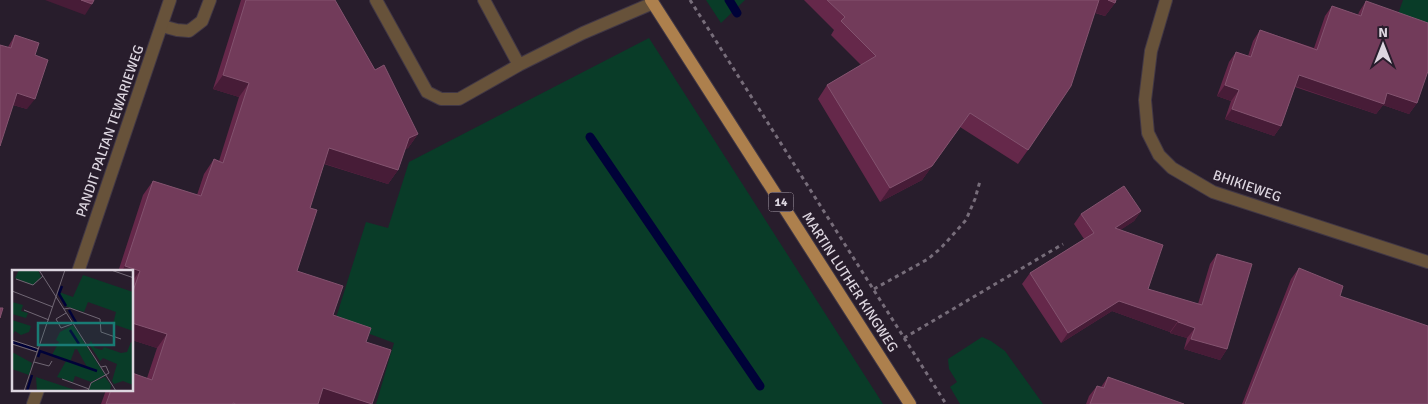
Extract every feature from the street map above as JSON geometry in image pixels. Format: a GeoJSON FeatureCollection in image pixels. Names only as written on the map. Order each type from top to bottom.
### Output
{"type":"FeatureCollection","features":[{"type":"Feature","properties":{"kind":"main road","name":"MARTIN LUTHER KINGWEG"},"geometry":{"type":"LineString","coordinates":[[652,1],[910,404]]}},
{"type":"Feature","properties":{"kind":"street","name":"PANDIT PALTAN TEWARIEWEG"},"geometry":{"type":"LineString","coordinates":[[79,270],[170,0]]}},
{"type":"Feature","properties":{"kind":"street"},"geometry":{"type":"LineString","coordinates":[[162,26],[189,31],[202,20],[210,0]]}},
{"type":"Feature","properties":{"kind":"street"},"geometry":{"type":"LineString","coordinates":[[376,0],[427,92],[441,99],[459,99],[519,65],[652,1]]}},
{"type":"Feature","properties":{"kind":"street"},"geometry":{"type":"LineString","coordinates":[[484,0],[519,65]]}},
{"type":"Feature","properties":{"kind":"street","name":"BHIKIEWEG"},"geometry":{"type":"LineString","coordinates":[[1166,0],[1151,51],[1145,100],[1148,133],[1160,155],[1172,168],[1213,192],[1428,262]]}},
{"type":"Feature","properties":{"kind":"street"},"geometry":{"type":"LineString","coordinates":[[33,404],[37,392]]}},
{"type":"Feature","properties":{"kind":"path"},"geometry":{"type":"LineString","coordinates":[[690,0],[946,404]]}},
{"type":"Feature","properties":{"kind":"path"},"geometry":{"type":"LineString","coordinates":[[874,289],[928,259],[940,248],[966,220],[980,181]]}},
{"type":"Feature","properties":{"kind":"path"},"geometry":{"type":"LineString","coordinates":[[904,338],[1063,244]]}},
{"type":"Feature","properties":{"kind":"green space"},"geometry":{"type":"Polygon","coordinates":[[[706,0],[745,0],[721,23],[706,0]]]}},
{"type":"Feature","properties":{"kind":"green space"},"geometry":{"type":"Polygon","coordinates":[[[1403,0],[1428,0],[1428,25],[1398,14],[1403,0]]]}},
{"type":"Feature","properties":{"kind":"green space"},"geometry":{"type":"Polygon","coordinates":[[[649,38],[883,404],[376,404],[394,343],[335,321],[366,222],[388,228],[409,162],[649,38]]]}},
{"type":"Feature","properties":{"kind":"green space"},"geometry":{"type":"Polygon","coordinates":[[[982,337],[1005,351],[1043,404],[960,404],[950,387],[957,382],[949,369],[948,359],[982,337]]]}},
{"type":"Feature","properties":{"kind":"building"},"geometry":{"type":"Polygon","coordinates":[[[81,0],[94,0],[92,4],[81,0]]]}},
{"type":"Feature","properties":{"kind":"building"},"geometry":{"type":"Polygon","coordinates":[[[246,0],[335,0],[375,70],[384,65],[418,134],[409,138],[398,170],[329,148],[310,208],[317,210],[297,271],[343,286],[333,315],[371,328],[366,342],[391,350],[372,404],[323,388],[318,404],[106,404],[110,392],[134,392],[134,374],[152,380],[167,334],[134,324],[134,288],[140,271],[125,266],[153,181],[201,196],[214,159],[223,163],[249,83],[223,75],[246,0]]]}},
{"type":"Feature","properties":{"kind":"building"},"geometry":{"type":"Polygon","coordinates":[[[827,0],[1099,0],[1071,86],[1028,150],[970,113],[932,166],[890,188],[827,85],[876,56],[841,21],[845,17],[827,0]]]}},
{"type":"Feature","properties":{"kind":"building"},"geometry":{"type":"Polygon","coordinates":[[[1366,1],[1428,23],[1428,71],[1417,103],[1387,93],[1384,104],[1299,75],[1281,126],[1232,109],[1239,90],[1225,85],[1236,52],[1251,57],[1260,30],[1317,50],[1332,6],[1361,16],[1366,1]]]}},
{"type":"Feature","properties":{"kind":"building"},"geometry":{"type":"Polygon","coordinates":[[[15,35],[39,43],[35,55],[48,60],[35,99],[17,93],[0,146],[0,45],[11,48],[15,35]]]}},
{"type":"Feature","properties":{"kind":"building"},"geometry":{"type":"Polygon","coordinates":[[[1124,186],[1141,211],[1115,228],[1163,245],[1148,289],[1202,305],[1217,254],[1252,264],[1227,349],[1191,339],[1195,328],[1119,301],[1068,333],[1030,273],[1094,233],[1081,214],[1124,186]]]}},
{"type":"Feature","properties":{"kind":"building"},"geometry":{"type":"Polygon","coordinates":[[[1299,268],[1343,286],[1340,296],[1428,326],[1428,404],[1245,404],[1299,268]]]}},
{"type":"Feature","properties":{"kind":"building"},"geometry":{"type":"Polygon","coordinates":[[[1108,377],[1184,404],[1090,404],[1097,386],[1104,388],[1108,377]]]}},
{"type":"Feature","properties":{"kind":"waterway"},"geometry":{"type":"LineString","coordinates":[[729,0],[737,13]]}},
{"type":"Feature","properties":{"kind":"waterway"},"geometry":{"type":"LineString","coordinates":[[590,137],[760,386]]}}]}
